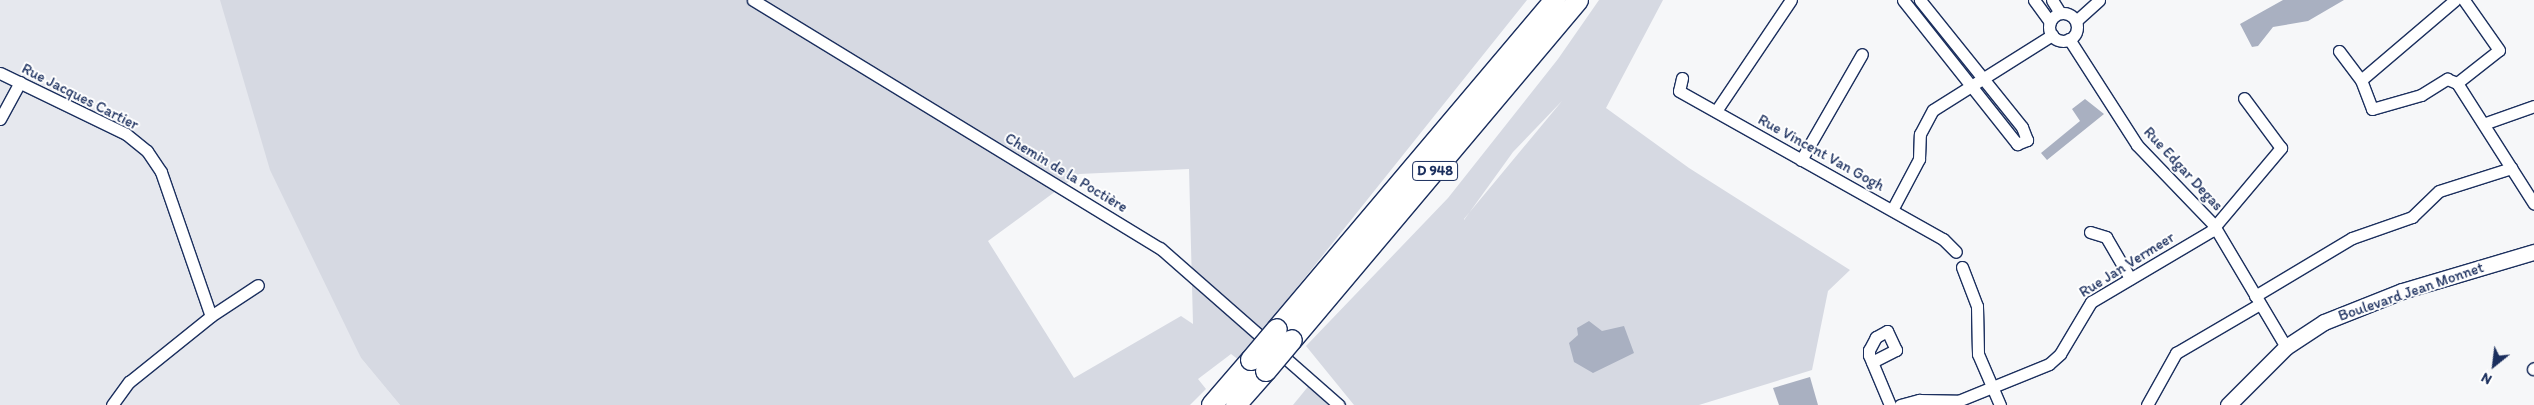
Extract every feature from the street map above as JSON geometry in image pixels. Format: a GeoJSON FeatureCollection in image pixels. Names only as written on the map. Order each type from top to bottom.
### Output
{"type":"FeatureCollection","features":[{"type":"Feature","properties":{"kind":"highway","name":"D 948"},"geometry":{"type":"LineString","coordinates":[[1284,335],[1555,0]]}},
{"type":"Feature","properties":{"kind":"highway","name":"D 948"},"geometry":{"type":"LineString","coordinates":[[1212,405],[1258,365],[1578,0]]}},
{"type":"Feature","properties":{"kind":"highway","name":"D 948"},"geometry":{"type":"LineString","coordinates":[[1236,405],[1258,365]]}},
{"type":"Feature","properties":{"kind":"main road","name":"Boulevard Jean Monnet"},"geometry":{"type":"LineString","coordinates":[[2228,405],[2286,347],[2354,308],[2534,252]]}},
{"type":"Feature","properties":{"kind":"street","name":"Chemin de la Poctière"},"geometry":{"type":"LineString","coordinates":[[753,0],[1160,248],[1339,405]]}},
{"type":"Feature","properties":{"kind":"street"},"geometry":{"type":"LineString","coordinates":[[1716,111],[1791,0]]}},
{"type":"Feature","properties":{"kind":"street"},"geometry":{"type":"LineString","coordinates":[[1903,0],[1969,86],[2017,144],[2027,140],[1983,78],[1920,0]]}},
{"type":"Feature","properties":{"kind":"street"},"geometry":{"type":"LineString","coordinates":[[2034,0],[2050,22],[2052,35]]}},
{"type":"Feature","properties":{"kind":"street"},"geometry":{"type":"LineString","coordinates":[[2052,0],[2060,13],[2076,20]]}},
{"type":"Feature","properties":{"kind":"street"},"geometry":{"type":"LineString","coordinates":[[2076,20],[2099,0]]}},
{"type":"Feature","properties":{"kind":"street"},"geometry":{"type":"LineString","coordinates":[[2361,80],[2455,0]]}},
{"type":"Feature","properties":{"kind":"street"},"geometry":{"type":"LineString","coordinates":[[2457,83],[2499,50],[2464,0]]}},
{"type":"Feature","properties":{"kind":"street"},"geometry":{"type":"LineString","coordinates":[[2050,22],[2060,13]]}},
{"type":"Feature","properties":{"kind":"street"},"geometry":{"type":"LineString","coordinates":[[1892,210],[1919,160],[1920,134],[1933,110],[2052,35],[2069,39],[2077,29],[2076,20]]}},
{"type":"Feature","properties":{"kind":"street","name":"Rue Edgar Degas"},"geometry":{"type":"LineString","coordinates":[[2069,39],[2137,145],[2213,224],[2286,347]]}},
{"type":"Feature","properties":{"kind":"street"},"geometry":{"type":"LineString","coordinates":[[2339,51],[2361,80],[2372,109],[2420,95],[2447,79],[2457,83],[2486,123],[2534,204]]}},
{"type":"Feature","properties":{"kind":"street"},"geometry":{"type":"LineString","coordinates":[[1801,160],[1862,54]]}},
{"type":"Feature","properties":{"kind":"street","name":"Rue Jacques Cartier"},"geometry":{"type":"LineString","coordinates":[[0,73],[126,134],[147,151],[161,172],[210,316]]}},
{"type":"Feature","properties":{"kind":"street","name":"Rue Vincent Van Gogh"},"geometry":{"type":"LineString","coordinates":[[1682,78],[1678,91],[1943,238],[1956,252]]}},
{"type":"Feature","properties":{"kind":"street"},"geometry":{"type":"LineString","coordinates":[[0,119],[20,82]]}},
{"type":"Feature","properties":{"kind":"street","name":"Rue Jan Vermeer"},"geometry":{"type":"LineString","coordinates":[[1900,405],[1919,400],[1958,402],[2049,364],[2060,354],[2082,312],[2130,278],[2211,231],[2213,224],[2281,148],[2244,98]]}},
{"type":"Feature","properties":{"kind":"street"},"geometry":{"type":"LineString","coordinates":[[2486,123],[2534,106]]}},
{"type":"Feature","properties":{"kind":"street"},"geometry":{"type":"LineString","coordinates":[[2147,405],[2176,353],[2352,238],[2412,217],[2439,191],[2511,168]]}},
{"type":"Feature","properties":{"kind":"street"},"geometry":{"type":"LineString","coordinates":[[2090,232],[2106,237],[2130,278]]}},
{"type":"Feature","properties":{"kind":"street"},"geometry":{"type":"LineString","coordinates":[[1962,267],[1977,306],[1978,354],[2000,405]]}},
{"type":"Feature","properties":{"kind":"street"},"geometry":{"type":"LineString","coordinates":[[112,405],[129,382],[210,316],[258,285]]}},
{"type":"Feature","properties":{"kind":"street"},"geometry":{"type":"LineString","coordinates":[[1872,362],[1890,405]]}},
{"type":"Feature","properties":{"kind":"shaded area"},"geometry":{"type":"Polygon","coordinates":[[[0,0],[228,0],[361,358],[400,405],[0,405],[0,0]]]}},
{"type":"Feature","properties":{"kind":"shaded area"},"geometry":{"type":"Polygon","coordinates":[[[220,0],[1527,0],[1239,360],[1231,354],[1198,379],[1206,389],[1190,405],[400,405],[361,358],[270,170],[220,0]],[[1189,169],[1079,174],[988,241],[1074,378],[1181,316],[1193,324],[1189,169]]]}},
{"type":"Feature","properties":{"kind":"shaded area"},"geometry":{"type":"Polygon","coordinates":[[[1599,0],[1663,0],[1606,108],[1689,168],[1850,270],[1828,291],[1812,370],[1699,405],[1354,405],[1306,346],[1448,198],[1558,59],[1599,0]],[[1562,101],[1513,152],[1469,212],[1562,101]]]}},
{"type":"Feature","properties":{"kind":"shaded area"},"geometry":{"type":"Polygon","coordinates":[[[1908,0],[1917,0],[1973,76],[1968,77],[1908,0]]]}},
{"type":"Feature","properties":{"kind":"shaded area"},"geometry":{"type":"Polygon","coordinates":[[[1983,87],[2015,126],[2014,131],[1977,88],[1983,87]]]}},
{"type":"Feature","properties":{"kind":"shaded area"},"geometry":{"type":"Polygon","coordinates":[[[1311,383],[1328,405],[1293,405],[1311,383]]]}},
{"type":"Feature","properties":{"kind":"water"},"geometry":{"type":"Polygon","coordinates":[[[2283,0],[2344,0],[2308,21],[2273,27],[2258,46],[2252,47],[2240,24],[2283,0]]]}},
{"type":"Feature","properties":{"kind":"water"},"geometry":{"type":"Polygon","coordinates":[[[2085,99],[2104,114],[2047,160],[2041,153],[2080,121],[2072,109],[2085,99]]]}},
{"type":"Feature","properties":{"kind":"water"},"geometry":{"type":"Polygon","coordinates":[[[1589,321],[1602,331],[1624,326],[1634,353],[1593,373],[1574,362],[1569,343],[1578,335],[1577,328],[1589,321]]]}},
{"type":"Feature","properties":{"kind":"water"},"geometry":{"type":"Polygon","coordinates":[[[1810,377],[1818,405],[1779,405],[1773,388],[1810,377]]]}}]}
